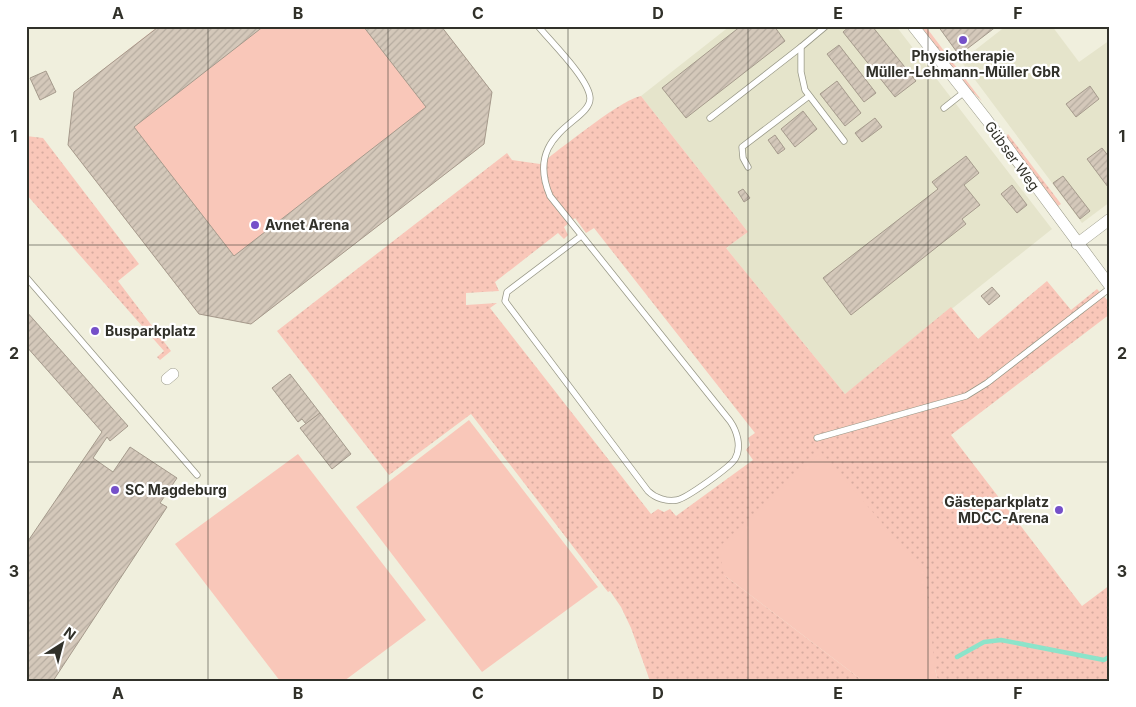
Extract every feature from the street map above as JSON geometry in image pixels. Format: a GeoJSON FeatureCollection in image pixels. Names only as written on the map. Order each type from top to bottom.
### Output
{"type":"FeatureCollection","features":[{"type":"Feature","properties":{"kind":"street","name":"Gübser Weg"},"geometry":{"type":"LineString","coordinates":[[913,26],[963,93],[986,120],[1110,287]]}},
{"type":"Feature","properties":{"kind":"street"},"geometry":{"type":"LineString","coordinates":[[1078,244],[1110,219]]}},
{"type":"Feature","properties":{"kind":"lane"},"geometry":{"type":"LineString","coordinates":[[538,26],[584,82],[590,98],[587,108],[552,140],[545,166],[550,196],[580,236],[730,421],[736,433],[738,448],[733,461],[680,499],[661,498],[648,491],[505,301],[507,292],[580,236]]}},
{"type":"Feature","properties":{"kind":"lane"},"geometry":{"type":"LineString","coordinates":[[710,118],[826,26]]}},
{"type":"Feature","properties":{"kind":"lane"},"geometry":{"type":"LineString","coordinates":[[801,47],[801,72],[809,96],[844,141]]}},
{"type":"Feature","properties":{"kind":"lane"},"geometry":{"type":"LineString","coordinates":[[944,108],[963,93]]}},
{"type":"Feature","properties":{"kind":"lane"},"geometry":{"type":"LineString","coordinates":[[748,167],[743,158],[742,147],[809,96]]}},
{"type":"Feature","properties":{"kind":"lane"},"geometry":{"type":"LineString","coordinates":[[26,277],[197,475]]}},
{"type":"Feature","properties":{"kind":"lane"},"geometry":{"type":"LineString","coordinates":[[817,438],[966,396],[987,383],[1110,287]]}},
{"type":"Feature","properties":{"kind":"shaded area","name":"Avnet Arena"},"geometry":{"type":"Polygon","coordinates":[[[156,26],[441,26],[492,92],[484,144],[251,324],[199,314],[68,145],[74,92],[156,28],[156,26]]]}},
{"type":"Feature","properties":{"kind":"shaded area"},"geometry":{"type":"Polygon","coordinates":[[[730,26],[896,26],[1052,229],[845,394],[726,248],[748,232],[641,96],[730,26]]]}},
{"type":"Feature","properties":{"kind":"shaded area"},"geometry":{"type":"Polygon","coordinates":[[[1006,26],[1052,26],[1079,62],[1110,40],[1110,202],[1082,223],[961,61],[1006,26]]]}},
{"type":"Feature","properties":{"kind":"shaded area"},"geometry":{"type":"Polygon","coordinates":[[[926,27],[982,101],[966,86],[923,29],[926,27]]]}},
{"type":"Feature","properties":{"kind":"shaded area"},"geometry":{"type":"Polygon","coordinates":[[[641,96],[748,232],[726,248],[845,394],[951,307],[978,339],[1047,281],[1071,310],[1097,289],[1110,303],[1110,314],[951,435],[1082,606],[1110,585],[1110,681],[938,681],[935,669],[724,575],[863,681],[650,681],[631,628],[621,607],[471,414],[389,475],[277,331],[507,153],[512,160],[540,164],[605,115],[631,99],[641,96]],[[575,218],[564,227],[568,235],[564,239],[558,233],[495,282],[499,291],[466,293],[466,305],[497,303],[490,308],[651,514],[658,509],[664,512],[670,509],[676,516],[753,460],[746,450],[750,445],[748,438],[755,433],[594,228],[586,233],[575,218]]]}},
{"type":"Feature","properties":{"kind":"shaded area"},"geometry":{"type":"Polygon","coordinates":[[[1008,134],[1061,204],[1058,206],[1006,137],[1008,134]]]}},
{"type":"Feature","properties":{"kind":"shaded area"},"geometry":{"type":"Polygon","coordinates":[[[26,136],[43,138],[139,264],[118,281],[171,351],[160,360],[157,357],[164,351],[26,194],[26,136]]]}},
{"type":"Feature","properties":{"kind":"shaded area"},"geometry":{"type":"Polygon","coordinates":[[[469,420],[598,587],[482,672],[356,507],[469,420]]]}},
{"type":"Feature","properties":{"kind":"shaded area"},"geometry":{"type":"Polygon","coordinates":[[[821,452],[925,573],[935,669],[938,681],[863,681],[724,575],[719,547],[821,452]]]}},
{"type":"Feature","properties":{"kind":"shaded area"},"geometry":{"type":"Polygon","coordinates":[[[298,454],[426,620],[344,681],[280,681],[175,544],[298,454]]]}},
{"type":"Feature","properties":{"kind":"building"},"geometry":{"type":"Polygon","coordinates":[[[156,26],[264,26],[134,127],[234,256],[426,107],[363,26],[441,26],[492,92],[484,144],[251,324],[199,314],[68,145],[74,92],[157,28],[156,26]]]}},
{"type":"Feature","properties":{"kind":"building"},"geometry":{"type":"Polygon","coordinates":[[[741,26],[774,26],[785,41],[686,118],[662,88],[741,26]]]}},
{"type":"Feature","properties":{"kind":"building"},"geometry":{"type":"Polygon","coordinates":[[[850,26],[872,26],[916,81],[895,97],[843,32],[850,26]]]}},
{"type":"Feature","properties":{"kind":"building","name":"Physiotherapie Müller-Lehmann-Müller GbR"},"geometry":{"type":"Polygon","coordinates":[[[938,26],[997,26],[959,55],[938,26]]]}},
{"type":"Feature","properties":{"kind":"building"},"geometry":{"type":"Polygon","coordinates":[[[839,45],[876,93],[864,102],[827,54],[839,45]]]}},
{"type":"Feature","properties":{"kind":"building"},"geometry":{"type":"Polygon","coordinates":[[[46,71],[56,92],[40,100],[30,78],[46,71]]]}},
{"type":"Feature","properties":{"kind":"building"},"geometry":{"type":"Polygon","coordinates":[[[837,81],[861,113],[845,126],[820,94],[837,81]]]}},
{"type":"Feature","properties":{"kind":"building"},"geometry":{"type":"Polygon","coordinates":[[[1090,86],[1099,99],[1076,117],[1066,104],[1090,86]]]}},
{"type":"Feature","properties":{"kind":"building"},"geometry":{"type":"Polygon","coordinates":[[[803,111],[817,129],[795,147],[781,129],[803,111]]]}},
{"type":"Feature","properties":{"kind":"building"},"geometry":{"type":"Polygon","coordinates":[[[875,118],[882,127],[862,142],[855,133],[875,118]]]}},
{"type":"Feature","properties":{"kind":"building"},"geometry":{"type":"Polygon","coordinates":[[[775,135],[785,149],[778,154],[768,140],[775,135]]]}},
{"type":"Feature","properties":{"kind":"building"},"geometry":{"type":"Polygon","coordinates":[[[1102,148],[1110,158],[1108,187],[1087,159],[1102,148]]]}},
{"type":"Feature","properties":{"kind":"building"},"geometry":{"type":"Polygon","coordinates":[[[966,156],[979,173],[964,185],[980,205],[962,219],[966,224],[851,315],[823,278],[938,189],[932,182],[966,156]]]}},
{"type":"Feature","properties":{"kind":"building"},"geometry":{"type":"Polygon","coordinates":[[[1063,176],[1090,211],[1080,219],[1053,183],[1063,176]]]}},
{"type":"Feature","properties":{"kind":"building"},"geometry":{"type":"Polygon","coordinates":[[[1012,185],[1027,205],[1017,213],[1001,194],[1012,185]]]}},
{"type":"Feature","properties":{"kind":"building"},"geometry":{"type":"Polygon","coordinates":[[[743,189],[750,198],[744,202],[738,192],[743,189]]]}},
{"type":"Feature","properties":{"kind":"building"},"geometry":{"type":"Polygon","coordinates":[[[992,287],[1000,296],[989,305],[981,296],[992,287]]]}},
{"type":"Feature","properties":{"kind":"building","name":"SC Magdeburg"},"geometry":{"type":"Polygon","coordinates":[[[26,311],[128,426],[110,441],[107,437],[93,458],[113,472],[130,447],[177,478],[160,503],[167,507],[53,681],[26,681],[26,544],[102,432],[26,346],[26,311]]]}},
{"type":"Feature","properties":{"kind":"building"},"geometry":{"type":"Polygon","coordinates":[[[290,374],[320,413],[306,424],[302,419],[298,422],[272,388],[290,374]]]}},
{"type":"Feature","properties":{"kind":"building"},"geometry":{"type":"Polygon","coordinates":[[[320,413],[351,454],[332,469],[300,428],[320,413]]]}},
{"type":"Feature","properties":{"kind":"waterway"},"geometry":{"type":"LineString","coordinates":[[957,657],[984,642],[1001,640],[1104,660],[1110,656]]}},
{"type":"Feature","properties":{"kind":"place","name":"Physiotherapie Müller-Lehmann-Müller GbR"},"geometry":{"type":"Point","coordinates":[963,40]}},
{"type":"Feature","properties":{"kind":"place","name":"Avnet Arena"},"geometry":{"type":"Point","coordinates":[255,225]}},
{"type":"Feature","properties":{"kind":"place","name":"Busparkplatz"},"geometry":{"type":"Point","coordinates":[95,331]}},
{"type":"Feature","properties":{"kind":"place","name":"SC Magdeburg"},"geometry":{"type":"Point","coordinates":[115,490]}},
{"type":"Feature","properties":{"kind":"place","name":"Gästeparkplatz MDCC-Arena"},"geometry":{"type":"Point","coordinates":[1059,510]}}]}
